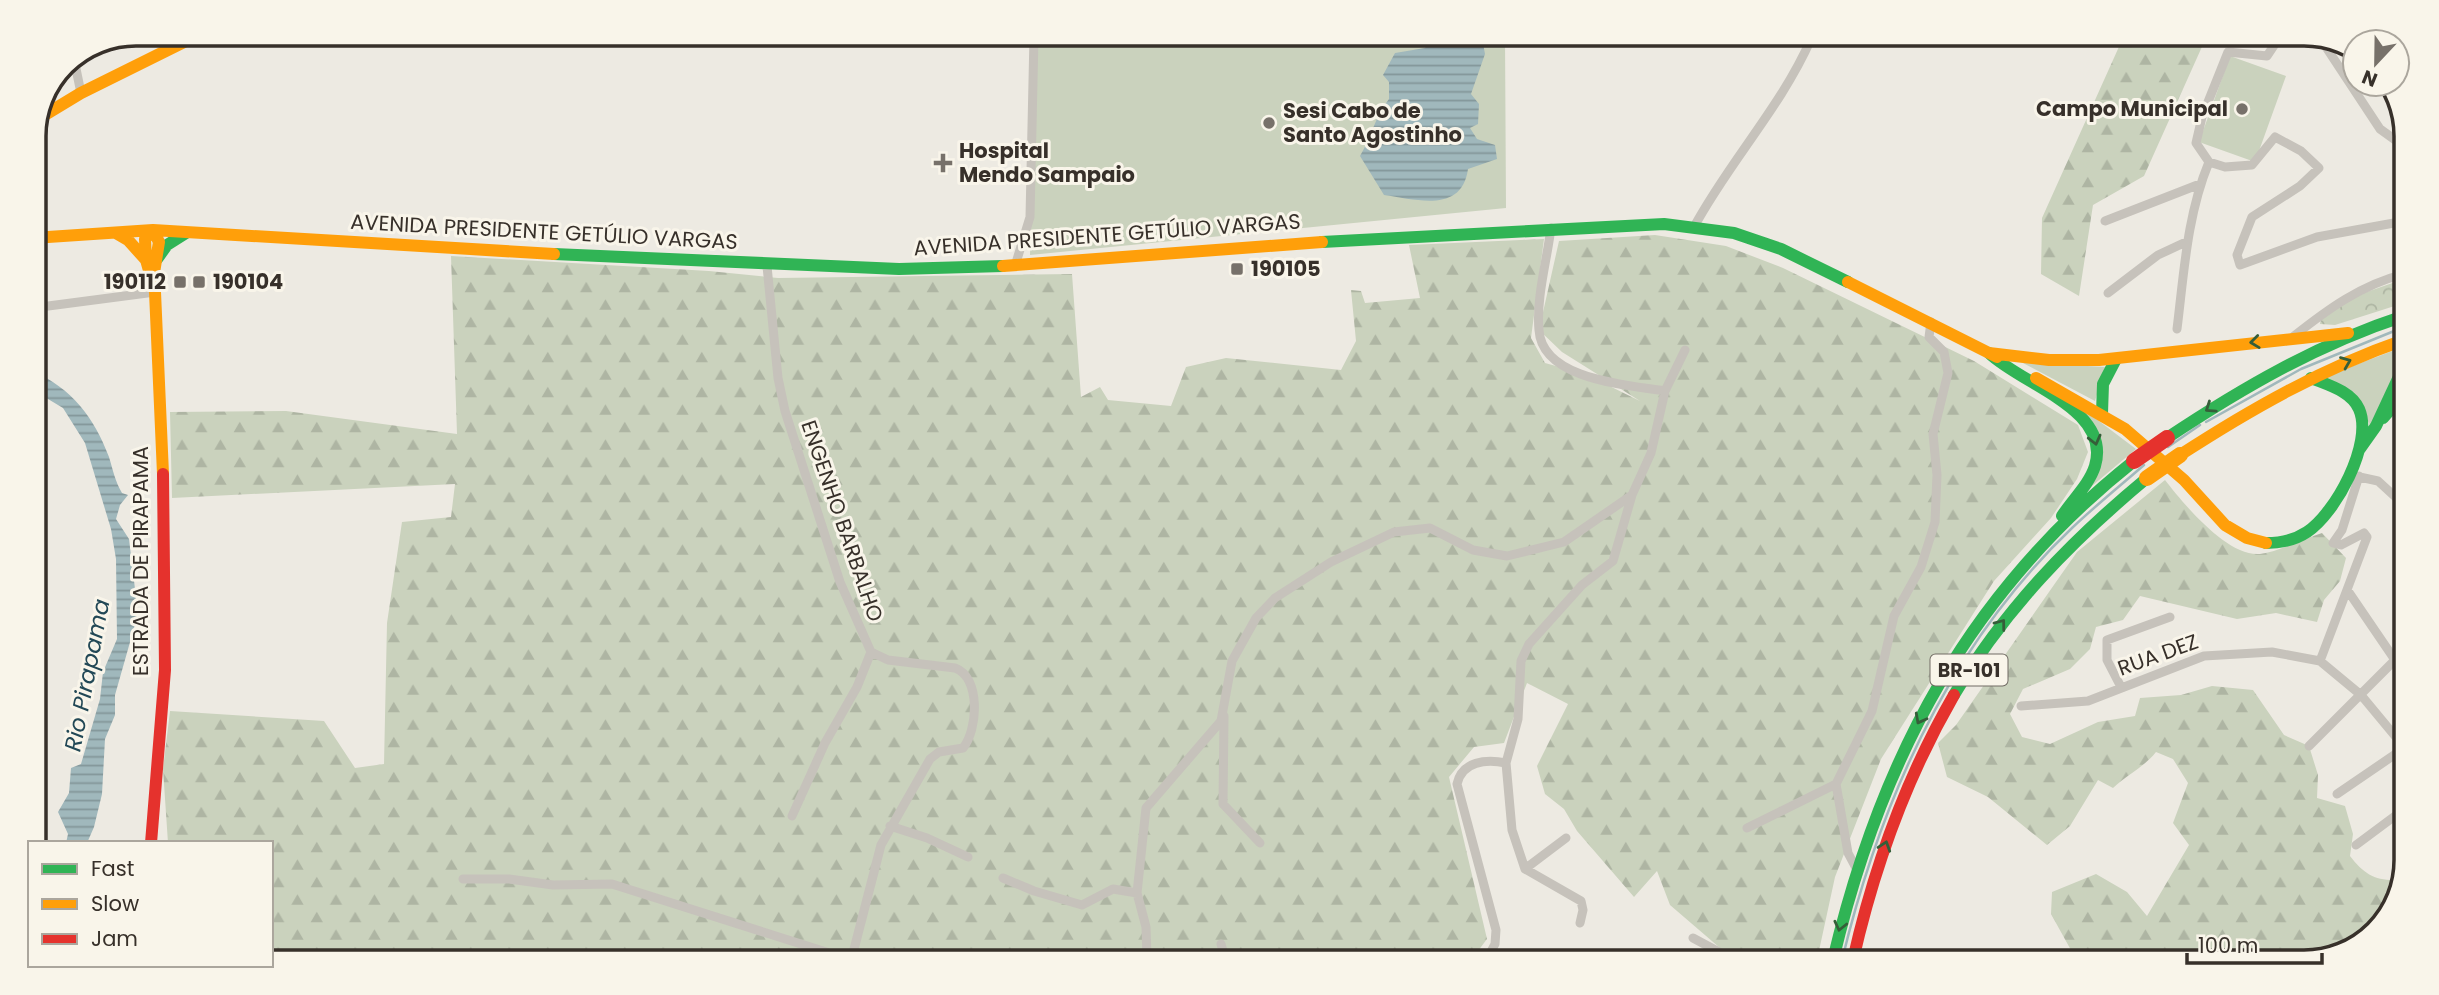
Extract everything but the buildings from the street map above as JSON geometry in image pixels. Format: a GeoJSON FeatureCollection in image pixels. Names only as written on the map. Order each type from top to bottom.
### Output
{"type":"FeatureCollection","features":[{"type":"Feature","properties":{"kind":"main road"},"geometry":{"type":"LineString","coordinates":[[49,113],[81,93],[176,46]]}},
{"type":"Feature","properties":{"kind":"main road","name":"AVENIDA PRESIDENTE GETÚLIO VARGAS"},"geometry":{"type":"LineString","coordinates":[[46,237],[153,230],[767,266],[899,269],[1015,266],[1371,238],[1664,224],[1734,233],[1781,248],[1989,353]]}},
{"type":"Feature","properties":{"kind":"main road"},"geometry":{"type":"LineString","coordinates":[[152,260],[145,239],[153,230]]}},
{"type":"Feature","properties":{"kind":"main road"},"geometry":{"type":"LineString","coordinates":[[116,233],[152,260]]}},
{"type":"Feature","properties":{"kind":"main road"},"geometry":{"type":"LineString","coordinates":[[152,260],[167,245],[186,233]]}},
{"type":"Feature","properties":{"kind":"main road","name":"ESTRADA DE PIRAPAMA"},"geometry":{"type":"LineString","coordinates":[[151,841],[165,670],[166,612],[166,539],[152,260]]}},
{"type":"Feature","properties":{"kind":"main road","name":"BR-101"},"geometry":{"type":"LineString","coordinates":[[1836,950],[1856,869],[1884,794],[1944,675],[2000,594],[2053,532],[2134,460],[2222,400],[2348,334],[2393,319]]}},
{"type":"Feature","properties":{"kind":"main road"},"geometry":{"type":"LineString","coordinates":[[1989,353],[2049,360],[2116,359],[2348,334]]}},
{"type":"Feature","properties":{"kind":"main road","name":"BR-101"},"geometry":{"type":"LineString","coordinates":[[1856,950],[1889,832],[1939,723],[1974,662],[2025,593],[2059,556],[2147,478],[2180,455],[2254,407],[2311,378],[2393,344]]}},
{"type":"Feature","properties":{"kind":"main road"},"geometry":{"type":"LineString","coordinates":[[1989,353],[2102,413],[2135,436],[2185,481],[2231,529],[2254,541],[2275,544],[2289,542],[2308,533],[2326,517],[2354,476],[2358,451],[2359,408],[2341,390],[2311,378]]}},
{"type":"Feature","properties":{"kind":"main road"},"geometry":{"type":"LineString","coordinates":[[1989,353],[2007,372],[2080,413],[2093,430],[2098,455],[2092,474],[2053,532]]}},
{"type":"Feature","properties":{"kind":"main road"},"geometry":{"type":"LineString","coordinates":[[2102,413],[2099,395],[2105,376],[2116,359]]}},
{"type":"Feature","properties":{"kind":"main road"},"geometry":{"type":"LineString","coordinates":[[2376,426],[2393,389]]}},
{"type":"Feature","properties":{"kind":"main road"},"geometry":{"type":"LineString","coordinates":[[2358,451],[2393,406]]}},
{"type":"Feature","properties":{"kind":"street"},"geometry":{"type":"LineString","coordinates":[[1015,266],[1030,217],[1034,46]]}},
{"type":"Feature","properties":{"kind":"street"},"geometry":{"type":"LineString","coordinates":[[1694,227],[1717,185],[1794,76],[1808,46]]}},
{"type":"Feature","properties":{"kind":"street"},"geometry":{"type":"LineString","coordinates":[[2274,46],[2268,55],[2233,51],[2223,60],[2197,130],[2196,143],[2208,162],[2225,167],[2252,165],[2275,137],[2301,151],[2319,168],[2300,186],[2252,217],[2237,255],[2240,265],[2316,237],[2393,223]]}},
{"type":"Feature","properties":{"kind":"street"},"geometry":{"type":"LineString","coordinates":[[2327,49],[2381,129],[2393,137]]}},
{"type":"Feature","properties":{"kind":"street"},"geometry":{"type":"LineString","coordinates":[[76,69],[81,93]]}},
{"type":"Feature","properties":{"kind":"street"},"geometry":{"type":"LineString","coordinates":[[2177,329],[2188,241],[2200,184],[2208,162]]}},
{"type":"Feature","properties":{"kind":"street"},"geometry":{"type":"LineString","coordinates":[[2105,221],[2200,184]]}},
{"type":"Feature","properties":{"kind":"street"},"geometry":{"type":"LineString","coordinates":[[1551,228],[1539,317],[1543,347],[1560,364],[1594,378],[1633,388],[1665,391]]}},
{"type":"Feature","properties":{"kind":"street"},"geometry":{"type":"LineString","coordinates":[[2108,293],[2158,255],[2188,241]]}},
{"type":"Feature","properties":{"kind":"street","name":"ENGENHO BARBALHO"},"geometry":{"type":"LineString","coordinates":[[767,266],[778,377],[785,411],[840,582],[871,652],[888,660],[955,668],[964,671],[972,684],[975,726],[972,735],[963,748],[939,752],[930,759],[890,826],[881,845],[854,950]]}},
{"type":"Feature","properties":{"kind":"street"},"geometry":{"type":"LineString","coordinates":[[2290,340],[2332,305],[2393,278]]}},
{"type":"Feature","properties":{"kind":"street"},"geometry":{"type":"LineString","coordinates":[[46,306],[154,285]]}},
{"type":"Feature","properties":{"kind":"street"},"geometry":{"type":"LineString","coordinates":[[1856,869],[1849,853],[1836,784],[1872,711],[1894,616],[1921,567],[1936,522],[1937,475],[1933,434],[1948,373],[1944,352],[1929,337],[1931,322]]}},
{"type":"Feature","properties":{"kind":"street"},"geometry":{"type":"LineString","coordinates":[[1580,923],[1582,903],[1525,869],[1512,830],[1506,763],[1518,719],[1519,669],[1524,652],[1582,585],[1613,561],[1632,495],[1651,453],[1665,391],[1685,350]]}},
{"type":"Feature","properties":{"kind":"street"},"geometry":{"type":"LineString","coordinates":[[2320,661],[2348,591],[2366,533],[2341,545],[2333,543],[2343,530],[2354,476],[2378,481],[2394,495]]}},
{"type":"Feature","properties":{"kind":"street"},"geometry":{"type":"LineString","coordinates":[[1260,843],[1223,804],[1224,715],[1232,660],[1256,618],[1275,598],[1331,562],[1394,531],[1423,527],[1488,555],[1507,556],[1549,547],[1589,526],[1632,495]]}},
{"type":"Feature","properties":{"kind":"street"},"geometry":{"type":"LineString","coordinates":[[2348,591],[2394,656]]}},
{"type":"Feature","properties":{"kind":"street"},"geometry":{"type":"LineString","coordinates":[[2121,687],[2107,660],[2107,640],[2170,617]]}},
{"type":"Feature","properties":{"kind":"street"},"geometry":{"type":"LineString","coordinates":[[792,816],[825,743],[857,687],[871,652]]}},
{"type":"Feature","properties":{"kind":"street","name":"RUA DEZ"},"geometry":{"type":"LineString","coordinates":[[2021,706],[2088,701],[2204,656],[2227,652],[2272,652],[2320,661],[2361,695],[2394,735]]}},
{"type":"Feature","properties":{"kind":"street"},"geometry":{"type":"LineString","coordinates":[[2309,746],[2394,661]]}},
{"type":"Feature","properties":{"kind":"street"},"geometry":{"type":"LineString","coordinates":[[1147,950],[1146,927],[1137,893],[1148,803],[1213,732],[1224,715]]}},
{"type":"Feature","properties":{"kind":"street"},"geometry":{"type":"LineString","coordinates":[[2337,794],[2394,755]]}},
{"type":"Feature","properties":{"kind":"street"},"geometry":{"type":"LineString","coordinates":[[1492,950],[1496,930],[1457,783],[1460,773],[1467,766],[1485,762],[1506,763]]}},
{"type":"Feature","properties":{"kind":"street"},"geometry":{"type":"LineString","coordinates":[[1747,828],[1836,784]]}},
{"type":"Feature","properties":{"kind":"street"},"geometry":{"type":"LineString","coordinates":[[2356,845],[2394,817]]}},
{"type":"Feature","properties":{"kind":"street"},"geometry":{"type":"LineString","coordinates":[[890,826],[927,838],[968,857]]}},
{"type":"Feature","properties":{"kind":"street"},"geometry":{"type":"LineString","coordinates":[[1525,869],[1566,838]]}},
{"type":"Feature","properties":{"kind":"street"},"geometry":{"type":"LineString","coordinates":[[463,878],[509,879],[552,885],[612,884],[820,950]]}},
{"type":"Feature","properties":{"kind":"street"},"geometry":{"type":"LineString","coordinates":[[1003,878],[1034,891],[1082,905],[1113,889],[1137,893]]}},
{"type":"Feature","properties":{"kind":"street"},"geometry":{"type":"LineString","coordinates":[[1693,938],[1715,950]]}},
{"type":"Feature","properties":{"kind":"street"},"geometry":{"type":"LineString","coordinates":[[1221,944],[1223,950]]}},
{"type":"Feature","properties":{"kind":"green space","name":"Sesi Cabo de Santo Agostinho"},"geometry":{"type":"Polygon","coordinates":[[[1036,46],[1505,46],[1506,208],[1030,255],[1036,46]]]}},
{"type":"Feature","properties":{"kind":"green space"},"geometry":{"type":"Polygon","coordinates":[[[2119,46],[2202,46],[2144,176],[2093,205],[2079,296],[2041,274],[2042,218],[2119,46]]]}},
{"type":"Feature","properties":{"kind":"green space","name":"Campo Municipal"},"geometry":{"type":"Polygon","coordinates":[[[2230,56],[2286,76],[2255,162],[2199,142],[2230,56]]]}},
{"type":"Feature","properties":{"kind":"green space"},"geometry":{"type":"Polygon","coordinates":[[[1655,235],[1726,246],[1783,268],[1974,361],[2078,425],[2088,452],[2077,479],[2051,518],[1994,581],[1881,759],[1835,877],[1819,950],[1722,950],[1670,905],[1657,871],[1634,897],[1577,831],[1564,809],[1545,794],[1537,766],[1568,704],[1527,683],[1504,743],[1474,747],[1449,777],[1487,939],[1479,950],[273,950],[273,841],[168,841],[163,769],[170,711],[324,721],[355,768],[384,764],[387,623],[402,522],[451,517],[455,484],[172,498],[170,412],[286,411],[457,434],[451,256],[709,271],[778,278],[1072,274],[1081,397],[1100,387],[1108,400],[1171,406],[1186,367],[1226,358],[1341,370],[1356,341],[1351,290],[1361,291],[1365,303],[1420,298],[1409,245],[1544,239],[1531,338],[1545,363],[1585,374],[1640,401],[1562,352],[1539,330],[1559,241],[1655,235]]]}},
{"type":"Feature","properties":{"kind":"green space"},"geometry":{"type":"Polygon","coordinates":[[[2393,283],[2393,306],[2335,325],[2320,324],[2321,319],[2358,295],[2393,283]]]}},
{"type":"Feature","properties":{"kind":"green space"},"geometry":{"type":"Polygon","coordinates":[[[2393,351],[2393,380],[2371,427],[2354,393],[2321,378],[2393,351]]]}},
{"type":"Feature","properties":{"kind":"green space"},"geometry":{"type":"Polygon","coordinates":[[[2021,362],[2105,367],[2095,401],[2021,362]]]}},
{"type":"Feature","properties":{"kind":"green space"},"geometry":{"type":"Polygon","coordinates":[[[2083,409],[2136,449],[2080,496],[2096,472],[2083,409]]]}},
{"type":"Feature","properties":{"kind":"green space"},"geometry":{"type":"Polygon","coordinates":[[[2165,480],[2207,527],[2220,538],[2247,553],[2260,554],[2283,548],[2322,533],[2346,558],[2340,581],[2324,600],[2317,622],[2276,613],[2237,619],[2140,596],[2123,620],[2096,627],[2090,649],[2070,669],[2023,689],[2010,714],[2022,737],[2050,744],[2098,722],[2135,716],[2140,698],[2181,695],[2212,686],[2253,690],[2284,735],[2309,746],[2318,775],[2317,798],[2345,806],[2353,834],[2350,856],[2371,875],[2391,880],[2378,909],[2358,931],[2332,945],[2303,950],[2071,950],[2051,914],[2052,892],[2096,874],[2127,892],[2147,916],[2189,845],[2173,823],[2188,783],[2173,759],[2156,752],[2113,788],[2098,780],[2070,826],[2047,845],[1988,797],[1947,777],[1938,743],[1956,725],[2077,552],[2165,480]]]}},
{"type":"Feature","properties":{"kind":"water"},"geometry":{"type":"Polygon","coordinates":[[[1484,46],[1485,54],[1471,94],[1479,104],[1478,124],[1470,128],[1477,139],[1495,145],[1497,159],[1468,169],[1464,183],[1448,198],[1424,201],[1384,195],[1360,156],[1380,112],[1389,99],[1389,82],[1383,75],[1395,53],[1425,48],[1484,46]]]}},
{"type":"Feature","properties":{"kind":"water"},"geometry":{"type":"Polygon","coordinates":[[[46,378],[70,396],[89,417],[103,443],[122,493],[128,495],[120,505],[116,519],[129,539],[138,614],[115,695],[115,715],[105,739],[102,794],[88,841],[66,841],[68,834],[58,812],[69,793],[71,768],[81,764],[100,699],[103,672],[117,639],[116,559],[111,529],[85,443],[63,408],[46,398],[46,378]]]}},
{"type":"Feature","properties":{"kind":"waterway"},"geometry":{"type":"LineString","coordinates":[[2206,422],[2301,369],[2393,331]]}},
{"type":"Feature","properties":{"kind":"waterway"},"geometry":{"type":"LineString","coordinates":[[2168,447],[2200,425]]}},
{"type":"Feature","properties":{"kind":"waterway"},"geometry":{"type":"LineString","coordinates":[[1845,950],[1877,841],[1899,783],[1955,674],[1990,622],[2028,574],[2072,528],[2144,465]]}},
{"type":"Feature","properties":{"kind":"traffic: fast"},"geometry":{"type":"LineString","coordinates":[[1322,242],[1664,224],[1734,233],[1781,249],[1848,282]]}},
{"type":"Feature","properties":{"kind":"traffic: fast"},"geometry":{"type":"LineString","coordinates":[[157,259],[167,245],[186,233]]}},
{"type":"Feature","properties":{"kind":"traffic: fast"},"geometry":{"type":"LineString","coordinates":[[554,254],[899,269],[1003,266]]}},
{"type":"Feature","properties":{"kind":"traffic: fast"},"geometry":{"type":"LineString","coordinates":[[2167,438],[2281,369],[2341,340],[2393,320]]}},
{"type":"Feature","properties":{"kind":"traffic: fast"},"geometry":{"type":"LineString","coordinates":[[1989,353],[2061,400],[2078,414],[2090,429],[2097,446],[2095,466],[2085,486],[2062,516]]}},
{"type":"Feature","properties":{"kind":"traffic: fast"},"geometry":{"type":"LineString","coordinates":[[2102,413],[2103,384],[2116,359]]}},
{"type":"Feature","properties":{"kind":"traffic: fast"},"geometry":{"type":"LineString","coordinates":[[2266,543],[2298,537],[2318,523],[2340,494],[2357,458],[2362,423],[2359,409],[2345,393],[2311,378]]}},
{"type":"Feature","properties":{"kind":"traffic: fast"},"geometry":{"type":"LineString","coordinates":[[2359,450],[2376,426],[2393,389]]}},
{"type":"Feature","properties":{"kind":"traffic: fast"},"geometry":{"type":"LineString","coordinates":[[2383,418],[2393,406]]}},
{"type":"Feature","properties":{"kind":"traffic: fast"},"geometry":{"type":"LineString","coordinates":[[1836,950],[1853,886],[1877,815],[1906,747],[1940,684],[1979,623],[2024,566],[2076,512],[2134,461]]}},
{"type":"Feature","properties":{"kind":"traffic: fast"},"geometry":{"type":"LineString","coordinates":[[1954,695],[1995,634],[2041,578],[2147,478]]}},
{"type":"Feature","properties":{"kind":"traffic: slow"},"geometry":{"type":"LineString","coordinates":[[49,113],[81,93],[176,46]]}},
{"type":"Feature","properties":{"kind":"traffic: slow"},"geometry":{"type":"LineString","coordinates":[[153,279],[159,242],[153,230],[145,239],[146,260],[155,292],[163,474]]}},
{"type":"Feature","properties":{"kind":"traffic: slow"},"geometry":{"type":"LineString","coordinates":[[46,237],[153,230],[554,254]]}},
{"type":"Feature","properties":{"kind":"traffic: slow"},"geometry":{"type":"LineString","coordinates":[[116,233],[128,240],[146,260]]}},
{"type":"Feature","properties":{"kind":"traffic: slow"},"geometry":{"type":"LineString","coordinates":[[1003,266],[1322,242]]}},
{"type":"Feature","properties":{"kind":"traffic: slow"},"geometry":{"type":"LineString","coordinates":[[1848,282],[1997,357]]}},
{"type":"Feature","properties":{"kind":"traffic: slow"},"geometry":{"type":"LineString","coordinates":[[1989,353],[2049,360],[2099,360],[2348,333]]}},
{"type":"Feature","properties":{"kind":"traffic: slow"},"geometry":{"type":"LineString","coordinates":[[2180,455],[2288,391],[2345,363],[2393,344]]}},
{"type":"Feature","properties":{"kind":"traffic: slow"},"geometry":{"type":"LineString","coordinates":[[2036,378],[2125,429],[2184,480],[2225,525],[2247,538],[2266,543]]}},
{"type":"Feature","properties":{"kind":"traffic: slow"},"geometry":{"type":"LineString","coordinates":[[2147,478],[2180,455]]}},
{"type":"Feature","properties":{"kind":"traffic: jam"},"geometry":{"type":"LineString","coordinates":[[2134,461],[2167,438]]}},
{"type":"Feature","properties":{"kind":"traffic: jam"},"geometry":{"type":"LineString","coordinates":[[151,841],[165,670],[163,474]]}},
{"type":"Feature","properties":{"kind":"traffic: jam"},"geometry":{"type":"LineString","coordinates":[[1855,950],[1893,824],[1921,758],[1954,695]]}},
{"type":"Feature","properties":{"kind":"place","name":"Campo Municipal"},"geometry":{"type":"Point","coordinates":[2242,109]}},
{"type":"Feature","properties":{"kind":"place","name":"Sesi Cabo de Santo Agostinho"},"geometry":{"type":"Point","coordinates":[1269,123]}},
{"type":"Feature","properties":{"kind":"place","name":"Hospital Mendo Sampaio"},"geometry":{"type":"Point","coordinates":[943,163]}},
{"type":"Feature","properties":{"kind":"place","name":"190105"},"geometry":{"type":"Point","coordinates":[1237,269]}},
{"type":"Feature","properties":{"kind":"place","name":"190112"},"geometry":{"type":"Point","coordinates":[180,282]}},
{"type":"Feature","properties":{"kind":"place","name":"190104"},"geometry":{"type":"Point","coordinates":[199,282]}},
{"type":"Feature","properties":{"kind":"water label","name":"Rio Pirapama"},"geometry":{"type":"Point","coordinates":[87,675]}}]}
